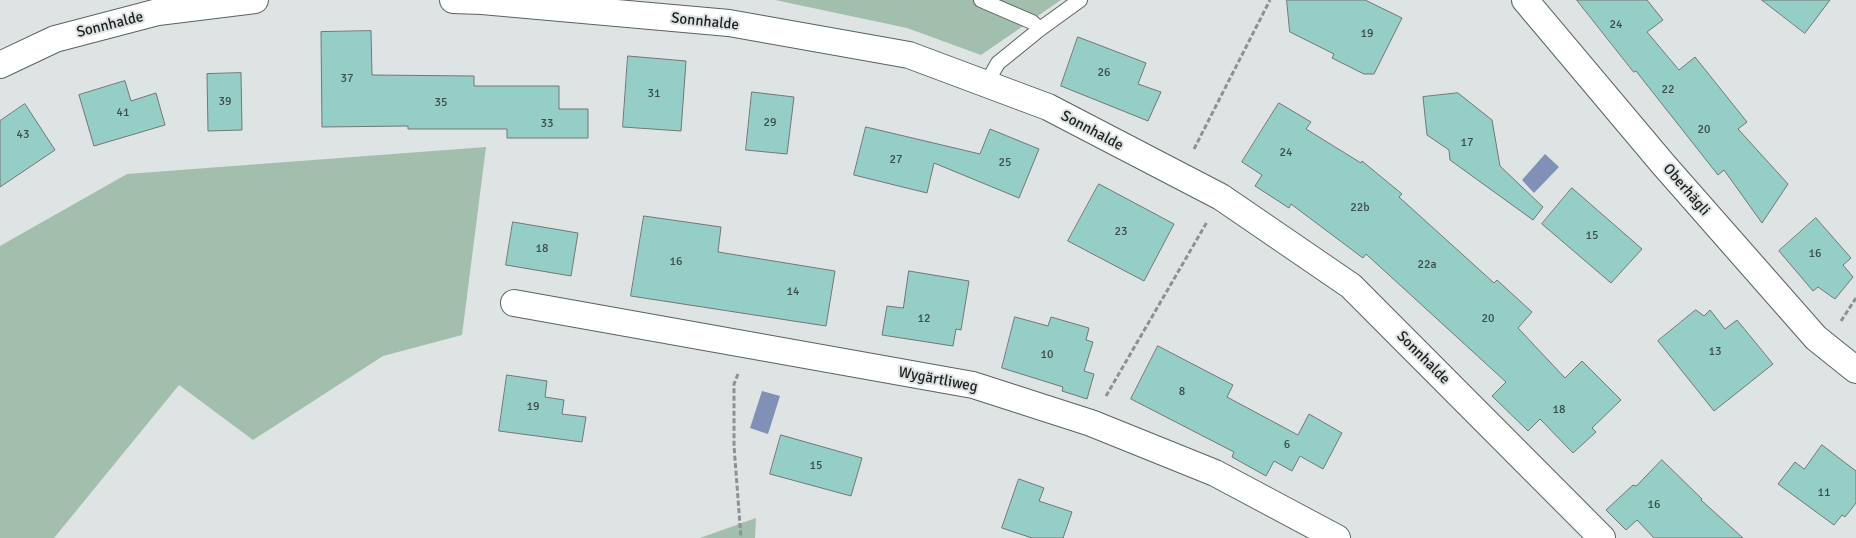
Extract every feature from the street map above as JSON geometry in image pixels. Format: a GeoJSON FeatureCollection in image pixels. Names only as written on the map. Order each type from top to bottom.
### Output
{"type":"FeatureCollection","features":[{"type":"Feature","properties":{"kind":"street","name":"Sonnhalde"},"geometry":{"type":"LineString","coordinates":[[0,65],[56,39],[158,12],[255,0]]}},
{"type":"Feature","properties":{"kind":"street","name":"Sonnhalde"},"geometry":{"type":"LineString","coordinates":[[453,0],[729,23],[909,55],[1048,107],[1221,197],[1351,286],[1602,538]]}},
{"type":"Feature","properties":{"kind":"street","name":"Oberhägli"},"geometry":{"type":"LineString","coordinates":[[1525,0],[1664,164],[1816,338],[1856,370]]}},
{"type":"Feature","properties":{"kind":"street","name":"Wygärtliweg"},"geometry":{"type":"LineString","coordinates":[[514,303],[973,385],[1091,423],[1215,473],[1337,538]]}},
{"type":"Feature","properties":{"kind":"lane"},"geometry":{"type":"LineString","coordinates":[[981,0],[1032,22],[1040,29]]}},
{"type":"Feature","properties":{"kind":"lane"},"geometry":{"type":"LineString","coordinates":[[986,84],[998,63],[1080,0]]}},
{"type":"Feature","properties":{"kind":"path"},"geometry":{"type":"LineString","coordinates":[[1180,176],[1270,0]]}},
{"type":"Feature","properties":{"kind":"path"},"geometry":{"type":"LineString","coordinates":[[1091,423],[1221,197]]}},
{"type":"Feature","properties":{"kind":"path"},"geometry":{"type":"LineString","coordinates":[[741,538],[734,446],[734,384],[750,345]]}},
{"type":"Feature","properties":{"kind":"green space"},"geometry":{"type":"Polygon","coordinates":[[[775,0],[1061,0],[981,55],[907,28],[775,0]]]}},
{"type":"Feature","properties":{"kind":"green space"},"geometry":{"type":"Polygon","coordinates":[[[486,147],[462,335],[383,356],[253,440],[179,385],[54,538],[0,538],[0,246],[127,174],[486,147]]]}},
{"type":"Feature","properties":{"kind":"green space"},"geometry":{"type":"Polygon","coordinates":[[[756,518],[755,538],[700,538],[756,518]]]}},
{"type":"Feature","properties":{"kind":"water"},"geometry":{"type":"Polygon","coordinates":[[[1545,154],[1559,167],[1534,193],[1522,180],[1545,154]]]}},
{"type":"Feature","properties":{"kind":"water"},"geometry":{"type":"Polygon","coordinates":[[[762,391],[780,396],[768,434],[750,428],[762,391]]]}},
{"type":"Feature","properties":{"kind":"building"},"geometry":{"type":"Polygon","coordinates":[[[1287,0],[1365,0],[1402,18],[1374,74],[1364,74],[1332,58],[1334,54],[1290,32],[1287,0]]]}},
{"type":"Feature","properties":{"kind":"building"},"geometry":{"type":"Polygon","coordinates":[[[1577,0],[1647,0],[1663,20],[1647,32],[1679,70],[1695,57],[1747,122],[1738,129],[1788,184],[1762,223],[1724,170],[1718,175],[1577,0]]]}},
{"type":"Feature","properties":{"kind":"building"},"geometry":{"type":"Polygon","coordinates":[[[1762,0],[1830,0],[1805,33],[1762,0]]]}},
{"type":"Feature","properties":{"kind":"building"},"geometry":{"type":"Polygon","coordinates":[[[371,31],[372,75],[474,76],[474,86],[559,86],[559,109],[588,109],[588,138],[507,138],[507,129],[408,129],[408,126],[322,127],[321,32],[371,31]]]}},
{"type":"Feature","properties":{"kind":"building"},"geometry":{"type":"Polygon","coordinates":[[[1078,37],[1146,63],[1138,84],[1161,92],[1148,121],[1061,86],[1078,37]]]}},
{"type":"Feature","properties":{"kind":"building"},"geometry":{"type":"Polygon","coordinates":[[[628,56],[686,61],[681,131],[623,127],[628,56]]]}},
{"type":"Feature","properties":{"kind":"building"},"geometry":{"type":"Polygon","coordinates":[[[241,73],[242,130],[208,131],[207,74],[241,73]]]}},
{"type":"Feature","properties":{"kind":"building"},"geometry":{"type":"Polygon","coordinates":[[[125,81],[131,101],[156,93],[165,125],[94,146],[79,95],[125,81]]]}},
{"type":"Feature","properties":{"kind":"building"},"geometry":{"type":"Polygon","coordinates":[[[752,92],[794,97],[787,154],[746,150],[752,92]]]}},
{"type":"Feature","properties":{"kind":"building"},"geometry":{"type":"Polygon","coordinates":[[[1458,93],[1492,120],[1500,166],[1543,207],[1533,220],[1450,160],[1449,150],[1427,135],[1423,97],[1458,93]]]}},
{"type":"Feature","properties":{"kind":"building"},"geometry":{"type":"Polygon","coordinates":[[[1279,103],[1311,122],[1306,129],[1361,163],[1362,161],[1402,194],[1399,197],[1494,283],[1497,280],[1532,312],[1518,328],[1565,378],[1582,361],[1621,400],[1592,428],[1596,432],[1573,453],[1540,419],[1528,431],[1492,396],[1506,382],[1366,254],[1363,258],[1291,204],[1289,208],[1255,186],[1262,175],[1242,162],[1279,103]]]}},
{"type":"Feature","properties":{"kind":"building"},"geometry":{"type":"Polygon","coordinates":[[[25,104],[55,150],[0,187],[0,121],[25,104]]]}},
{"type":"Feature","properties":{"kind":"building"},"geometry":{"type":"Polygon","coordinates":[[[866,127],[980,154],[990,129],[1039,149],[1019,198],[934,163],[927,193],[854,175],[866,127]]]}},
{"type":"Feature","properties":{"kind":"building"},"geometry":{"type":"Polygon","coordinates":[[[1099,184],[1174,224],[1144,281],[1068,241],[1099,184]]]}},
{"type":"Feature","properties":{"kind":"building"},"geometry":{"type":"Polygon","coordinates":[[[1572,188],[1642,249],[1611,283],[1542,224],[1572,188]]]}},
{"type":"Feature","properties":{"kind":"building"},"geometry":{"type":"Polygon","coordinates":[[[644,216],[721,227],[718,252],[835,271],[826,326],[631,296],[644,216]]]}},
{"type":"Feature","properties":{"kind":"building"},"geometry":{"type":"Polygon","coordinates":[[[1816,218],[1851,258],[1843,265],[1853,277],[1835,299],[1818,287],[1813,291],[1779,251],[1816,218]]]}},
{"type":"Feature","properties":{"kind":"building"},"geometry":{"type":"Polygon","coordinates":[[[513,222],[578,233],[571,276],[506,265],[513,222]]]}},
{"type":"Feature","properties":{"kind":"building"},"geometry":{"type":"Polygon","coordinates":[[[909,271],[969,281],[961,330],[956,329],[953,346],[882,335],[887,306],[903,308],[909,271]]]}},
{"type":"Feature","properties":{"kind":"building"},"geometry":{"type":"Polygon","coordinates":[[[1696,310],[1704,316],[1710,310],[1725,329],[1737,320],[1773,364],[1714,411],[1658,341],[1696,310]]]}},
{"type":"Feature","properties":{"kind":"building"},"geometry":{"type":"Polygon","coordinates":[[[1015,317],[1048,326],[1051,317],[1089,328],[1086,340],[1093,342],[1084,371],[1094,374],[1087,399],[1062,391],[1063,387],[1002,368],[1015,317]]]}},
{"type":"Feature","properties":{"kind":"building"},"geometry":{"type":"Polygon","coordinates":[[[1158,346],[1233,385],[1227,397],[1298,435],[1309,414],[1342,433],[1323,469],[1300,456],[1292,471],[1274,461],[1266,476],[1232,457],[1234,452],[1131,399],[1158,346]]]}},
{"type":"Feature","properties":{"kind":"building"},"geometry":{"type":"Polygon","coordinates":[[[507,375],[547,381],[545,397],[564,400],[562,414],[586,417],[582,442],[499,431],[507,375]]]}},
{"type":"Feature","properties":{"kind":"building"},"geometry":{"type":"Polygon","coordinates":[[[781,435],[862,458],[851,496],[770,474],[781,435]]]}},
{"type":"Feature","properties":{"kind":"building"},"geometry":{"type":"Polygon","coordinates":[[[1822,445],[1856,471],[1856,503],[1845,517],[1842,515],[1834,525],[1778,484],[1795,462],[1804,469],[1822,445]]]}},
{"type":"Feature","properties":{"kind":"building"},"geometry":{"type":"Polygon","coordinates":[[[1662,460],[1701,500],[1743,538],[1654,538],[1637,520],[1626,530],[1606,510],[1633,485],[1636,486],[1662,460]]]}},
{"type":"Feature","properties":{"kind":"building"},"geometry":{"type":"Polygon","coordinates":[[[1019,479],[1044,488],[1039,501],[1072,512],[1063,538],[1032,538],[1002,528],[1019,479]]]}}]}
